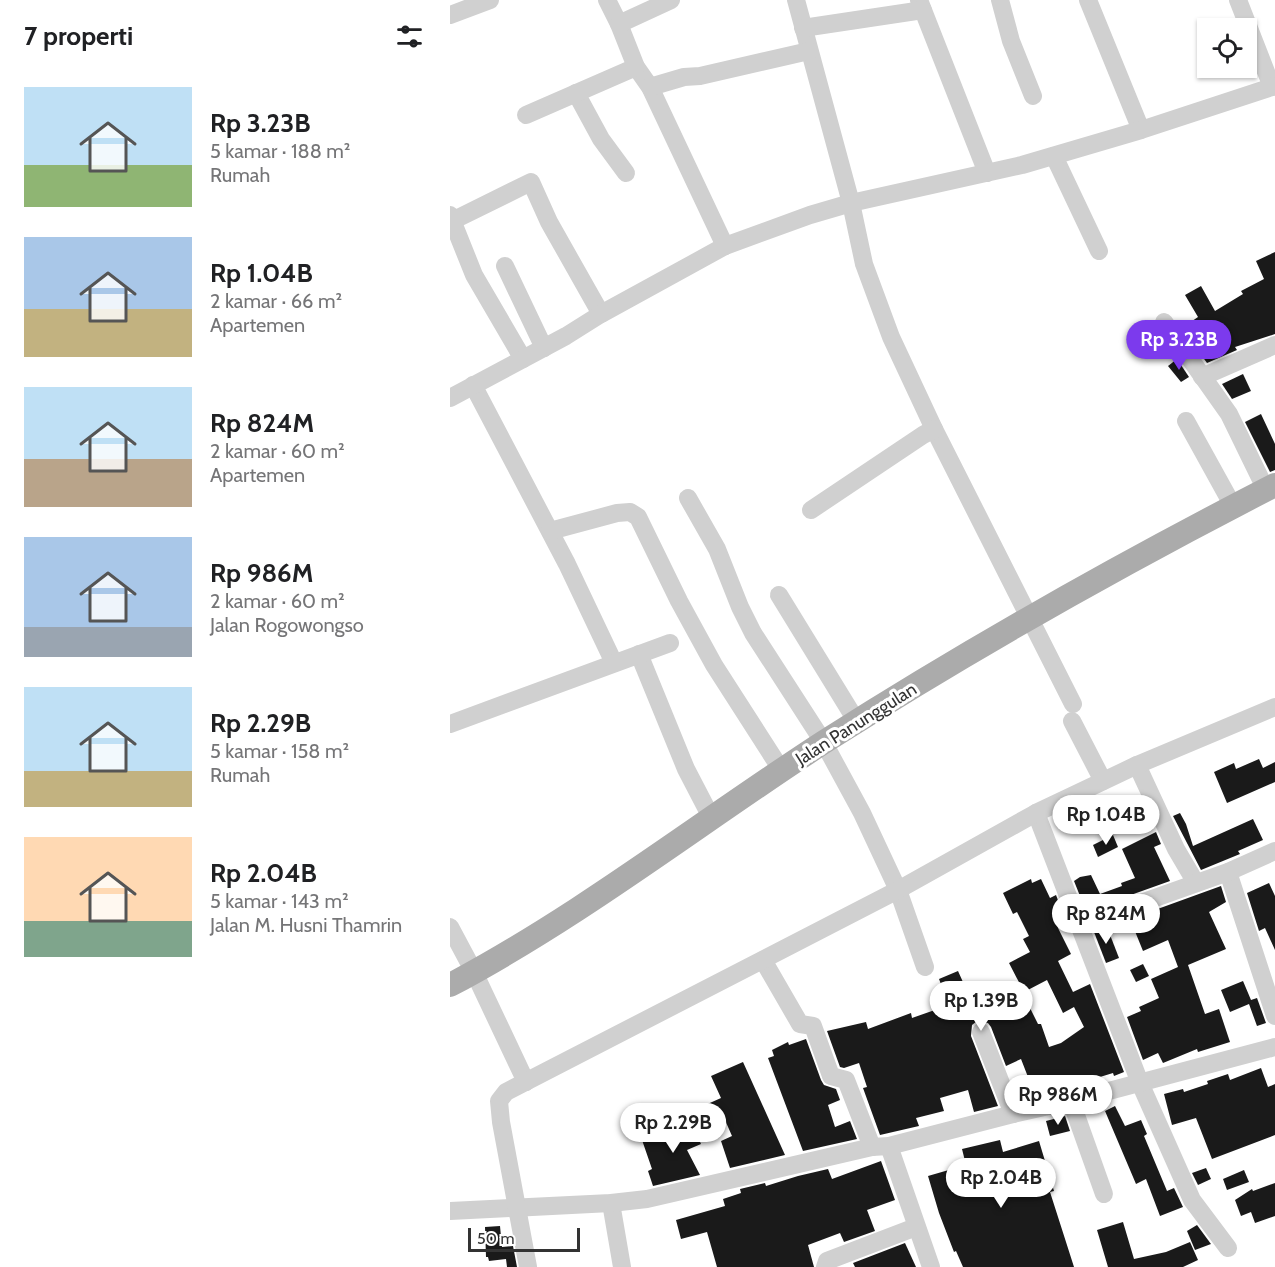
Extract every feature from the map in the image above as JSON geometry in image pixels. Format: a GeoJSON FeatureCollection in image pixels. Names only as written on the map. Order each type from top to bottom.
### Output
{"type":"FeatureCollection","features":[{"type":"Feature","properties":{"kind":"main road","name":"Jalan Panunggulan"},"geometry":{"type":"LineString","coordinates":[[450,985],[539,935],[824,743],[1030,617],[1146,551],[1272,488]]}},
{"type":"Feature","properties":{"kind":"street"},"geometry":{"type":"LineString","coordinates":[[450,15],[490,0]]}},
{"type":"Feature","properties":{"kind":"street"},"geometry":{"type":"LineString","coordinates":[[607,0],[636,67],[650,87],[725,246]]}},
{"type":"Feature","properties":{"kind":"street"},"geometry":{"type":"LineString","coordinates":[[619,24],[671,0]]}},
{"type":"Feature","properties":{"kind":"street"},"geometry":{"type":"LineString","coordinates":[[796,0],[851,203],[864,264],[876,299],[934,429],[1030,617],[1103,781]]}},
{"type":"Feature","properties":{"kind":"street"},"geometry":{"type":"LineString","coordinates":[[1000,0],[1011,41],[1033,96]]}},
{"type":"Feature","properties":{"kind":"street"},"geometry":{"type":"LineString","coordinates":[[1088,0],[1141,130]]}},
{"type":"Feature","properties":{"kind":"street"},"geometry":{"type":"LineString","coordinates":[[450,398],[725,246],[810,215],[851,203],[1054,156],[1274,86],[1238,0]]}},
{"type":"Feature","properties":{"kind":"street"},"geometry":{"type":"LineString","coordinates":[[803,28],[921,5],[987,173]]}},
{"type":"Feature","properties":{"kind":"street"},"geometry":{"type":"LineString","coordinates":[[650,87],[684,77],[700,76],[809,51]]}},
{"type":"Feature","properties":{"kind":"street"},"geometry":{"type":"LineString","coordinates":[[526,116],[636,67]]}},
{"type":"Feature","properties":{"kind":"street"},"geometry":{"type":"LineString","coordinates":[[576,93],[601,139],[626,173]]}},
{"type":"Feature","properties":{"kind":"street"},"geometry":{"type":"LineString","coordinates":[[1054,156],[1099,251]]}},
{"type":"Feature","properties":{"kind":"street"},"geometry":{"type":"LineString","coordinates":[[523,359],[474,274],[451,218],[531,182],[549,222],[601,314]]}},
{"type":"Feature","properties":{"kind":"street"},"geometry":{"type":"LineString","coordinates":[[505,266],[544,348]]}},
{"type":"Feature","properties":{"kind":"street"},"geometry":{"type":"LineString","coordinates":[[1164,322],[1229,414],[1272,488]]}},
{"type":"Feature","properties":{"kind":"street"},"geometry":{"type":"LineString","coordinates":[[1202,377],[1275,345]]}},
{"type":"Feature","properties":{"kind":"street"},"geometry":{"type":"LineString","coordinates":[[473,385],[550,531],[614,663]]}},
{"type":"Feature","properties":{"kind":"street"},"geometry":{"type":"LineString","coordinates":[[1186,421],[1233,506]]}},
{"type":"Feature","properties":{"kind":"street"},"geometry":{"type":"LineString","coordinates":[[811,510],[934,429]]}},
{"type":"Feature","properties":{"kind":"street"},"geometry":{"type":"LineString","coordinates":[[688,498],[717,549],[753,633],[824,743],[862,813],[898,890],[926,967]]}},
{"type":"Feature","properties":{"kind":"street"},"geometry":{"type":"LineString","coordinates":[[550,531],[617,513],[630,512],[638,517],[679,601],[714,665],[782,771]]}},
{"type":"Feature","properties":{"kind":"street"},"geometry":{"type":"LineString","coordinates":[[779,595],[857,722]]}},
{"type":"Feature","properties":{"kind":"street"},"geometry":{"type":"LineString","coordinates":[[450,724],[670,643]]}},
{"type":"Feature","properties":{"kind":"street"},"geometry":{"type":"LineString","coordinates":[[639,654],[686,770],[712,819]]}},
{"type":"Feature","properties":{"kind":"street"},"geometry":{"type":"LineString","coordinates":[[528,1267],[501,1122],[499,1101],[506,1092],[898,890],[1036,813],[1137,765],[1275,707]]}},
{"type":"Feature","properties":{"kind":"street"},"geometry":{"type":"LineString","coordinates":[[1137,765],[1176,849],[1196,883]]}},
{"type":"Feature","properties":{"kind":"street"},"geometry":{"type":"LineString","coordinates":[[1036,813],[1140,1083],[1192,1200],[1228,1248]]}},
{"type":"Feature","properties":{"kind":"street"},"geometry":{"type":"LineString","coordinates":[[1079,925],[1228,872],[1275,851]]}},
{"type":"Feature","properties":{"kind":"street"},"geometry":{"type":"LineString","coordinates":[[1228,872],[1275,1016]]}},
{"type":"Feature","properties":{"kind":"street"},"geometry":{"type":"LineString","coordinates":[[450,927],[526,1082]]}},
{"type":"Feature","properties":{"kind":"street"},"geometry":{"type":"LineString","coordinates":[[763,960],[800,1024],[813,1026],[831,1076],[846,1080],[880,1146],[931,1267]]}},
{"type":"Feature","properties":{"kind":"street"},"geometry":{"type":"LineString","coordinates":[[981,1032],[1012,1114]]}},
{"type":"Feature","properties":{"kind":"street"},"geometry":{"type":"LineString","coordinates":[[450,1212],[611,1203],[674,1194],[1071,1101],[1275,1047]]}},
{"type":"Feature","properties":{"kind":"street"},"geometry":{"type":"LineString","coordinates":[[1071,1101],[1104,1194]]}},
{"type":"Feature","properties":{"kind":"street"},"geometry":{"type":"LineString","coordinates":[[611,1203],[622,1267]]}},
{"type":"Feature","properties":{"kind":"street"},"geometry":{"type":"LineString","coordinates":[[825,1267],[827,1261],[916,1227]]}},
{"type":"Feature","properties":{"kind":"building"},"geometry":{"type":"Polygon","coordinates":[[[1275,252],[1275,334],[1235,347],[1237,350],[1207,363],[1182,328],[1198,317],[1185,295],[1201,286],[1215,311],[1243,294],[1241,291],[1264,279],[1256,261],[1275,252]]]}},
{"type":"Feature","properties":{"kind":"building"},"geometry":{"type":"Polygon","coordinates":[[[1177,359],[1189,377],[1181,382],[1168,366],[1177,359]]]}},
{"type":"Feature","properties":{"kind":"building"},"geometry":{"type":"Polygon","coordinates":[[[1243,374],[1251,391],[1232,399],[1222,384],[1243,374]]]}},
{"type":"Feature","properties":{"kind":"building"},"geometry":{"type":"Polygon","coordinates":[[[1261,414],[1275,444],[1275,470],[1270,472],[1245,422],[1261,414]]]}},
{"type":"Feature","properties":{"kind":"building"},"geometry":{"type":"Polygon","coordinates":[[[1259,759],[1263,768],[1275,762],[1275,782],[1227,803],[1214,772],[1234,763],[1236,769],[1259,759]]]}},
{"type":"Feature","properties":{"kind":"building"},"geometry":{"type":"Polygon","coordinates":[[[1180,813],[1193,846],[1253,819],[1263,840],[1238,851],[1240,854],[1201,870],[1173,816],[1180,813]]]}},
{"type":"Feature","properties":{"kind":"building"},"geometry":{"type":"Polygon","coordinates":[[[1156,832],[1161,844],[1154,847],[1170,881],[1086,911],[1074,881],[1091,875],[1100,894],[1122,886],[1121,883],[1135,878],[1122,849],[1156,832]]]}},
{"type":"Feature","properties":{"kind":"building"},"geometry":{"type":"Polygon","coordinates":[[[1113,835],[1118,847],[1098,857],[1093,845],[1113,835]]]}},
{"type":"Feature","properties":{"kind":"building"},"geometry":{"type":"Polygon","coordinates":[[[1031,879],[1032,883],[1041,879],[1050,898],[1056,895],[1067,924],[1058,928],[1071,954],[1058,961],[1073,992],[1090,984],[1124,1072],[1114,1076],[1113,1073],[1064,1088],[1062,1084],[1035,1095],[1021,1059],[1006,1066],[991,1027],[988,1023],[977,1021],[972,1025],[971,1036],[998,1106],[974,1112],[968,1090],[940,1098],[944,1111],[916,1118],[919,1126],[880,1135],[863,1088],[867,1087],[859,1063],[844,1068],[840,1067],[827,1031],[866,1022],[868,1029],[911,1013],[912,1018],[949,1005],[939,979],[958,971],[967,991],[1022,992],[1038,1024],[1041,1024],[1049,1047],[1061,1043],[1084,1027],[1074,1007],[1063,1013],[1047,980],[1024,992],[1009,963],[1030,952],[1023,939],[1029,936],[1017,912],[1013,914],[1003,893],[1031,879]]]}},
{"type":"Feature","properties":{"kind":"building"},"geometry":{"type":"Polygon","coordinates":[[[1269,883],[1275,896],[1275,950],[1265,928],[1259,931],[1247,893],[1269,883]]]}},
{"type":"Feature","properties":{"kind":"building"},"geometry":{"type":"Polygon","coordinates":[[[1221,886],[1226,902],[1209,912],[1226,949],[1188,965],[1205,1014],[1219,1009],[1230,1042],[1198,1052],[1197,1049],[1163,1063],[1158,1053],[1143,1060],[1127,1017],[1141,1011],[1139,1007],[1159,998],[1151,979],[1178,967],[1168,940],[1143,951],[1130,919],[1221,886]]]}},
{"type":"Feature","properties":{"kind":"building"},"geometry":{"type":"Polygon","coordinates":[[[1107,927],[1119,958],[1106,963],[1094,932],[1107,927]]]}},
{"type":"Feature","properties":{"kind":"building"},"geometry":{"type":"Polygon","coordinates":[[[1143,964],[1149,976],[1136,982],[1130,970],[1143,964]]]}},
{"type":"Feature","properties":{"kind":"building"},"geometry":{"type":"Polygon","coordinates":[[[1243,981],[1251,1000],[1257,998],[1266,1023],[1257,1026],[1249,1004],[1230,1012],[1221,990],[1243,981]]]}},
{"type":"Feature","properties":{"kind":"building"},"geometry":{"type":"Polygon","coordinates":[[[806,1039],[821,1080],[824,1085],[836,1089],[840,1100],[828,1105],[835,1127],[850,1121],[857,1139],[803,1151],[768,1058],[774,1056],[772,1050],[788,1042],[789,1045],[806,1039]]]}},
{"type":"Feature","properties":{"kind":"building"},"geometry":{"type":"Polygon","coordinates":[[[743,1062],[785,1155],[730,1168],[721,1141],[732,1136],[721,1111],[699,1121],[694,1110],[721,1098],[711,1076],[743,1062]]]}},
{"type":"Feature","properties":{"kind":"building"},"geometry":{"type":"Polygon","coordinates":[[[1261,1068],[1268,1087],[1275,1084],[1275,1135],[1212,1159],[1196,1118],[1172,1125],[1164,1094],[1183,1089],[1184,1092],[1228,1074],[1230,1080],[1261,1068]]]}},
{"type":"Feature","properties":{"kind":"building"},"geometry":{"type":"Polygon","coordinates":[[[1115,1106],[1125,1126],[1141,1120],[1147,1134],[1144,1136],[1167,1191],[1174,1188],[1183,1207],[1160,1216],[1146,1179],[1136,1184],[1105,1111],[1115,1106]]]}},
{"type":"Feature","properties":{"kind":"building"},"geometry":{"type":"Polygon","coordinates":[[[688,1115],[701,1144],[687,1150],[700,1175],[653,1186],[648,1171],[652,1169],[642,1140],[654,1135],[657,1142],[679,1133],[674,1122],[688,1115]]]}},
{"type":"Feature","properties":{"kind":"building"},"geometry":{"type":"Polygon","coordinates":[[[1065,1116],[1070,1131],[1050,1136],[1046,1121],[1065,1116]]]}},
{"type":"Feature","properties":{"kind":"building"},"geometry":{"type":"Polygon","coordinates":[[[1000,1140],[1003,1152],[1039,1141],[1054,1191],[1050,1192],[1074,1267],[963,1267],[956,1251],[954,1252],[928,1176],[966,1165],[962,1149],[1000,1140]]]}},
{"type":"Feature","properties":{"kind":"building"},"geometry":{"type":"Polygon","coordinates":[[[881,1161],[895,1200],[867,1210],[875,1231],[844,1242],[840,1233],[808,1245],[814,1267],[717,1267],[707,1232],[681,1239],[676,1220],[725,1206],[723,1199],[741,1193],[740,1189],[765,1183],[766,1186],[828,1169],[832,1179],[881,1161]]]}},
{"type":"Feature","properties":{"kind":"building"},"geometry":{"type":"Polygon","coordinates":[[[1206,1168],[1211,1179],[1198,1185],[1192,1173],[1206,1168]]]}},
{"type":"Feature","properties":{"kind":"building"},"geometry":{"type":"Polygon","coordinates":[[[1244,1170],[1249,1182],[1227,1190],[1223,1179],[1244,1170]]]}},
{"type":"Feature","properties":{"kind":"building"},"geometry":{"type":"Polygon","coordinates":[[[1275,1183],[1275,1216],[1255,1223],[1251,1212],[1241,1216],[1235,1200],[1252,1189],[1253,1191],[1275,1183]]]}},
{"type":"Feature","properties":{"kind":"building"},"geometry":{"type":"Polygon","coordinates":[[[1123,1222],[1134,1259],[1166,1252],[1190,1242],[1198,1260],[1183,1267],[1108,1267],[1097,1230],[1123,1222]]]}},
{"type":"Feature","properties":{"kind":"building"},"geometry":{"type":"Polygon","coordinates":[[[1197,1225],[1211,1244],[1195,1250],[1187,1231],[1197,1225]]]}},
{"type":"Feature","properties":{"kind":"building"},"geometry":{"type":"Polygon","coordinates":[[[500,1226],[502,1247],[513,1246],[517,1267],[507,1267],[506,1259],[489,1261],[486,1257],[485,1227],[500,1226]]]}},
{"type":"Feature","properties":{"kind":"building"},"geometry":{"type":"Polygon","coordinates":[[[905,1243],[916,1267],[855,1267],[853,1263],[905,1243]]]}}]}
